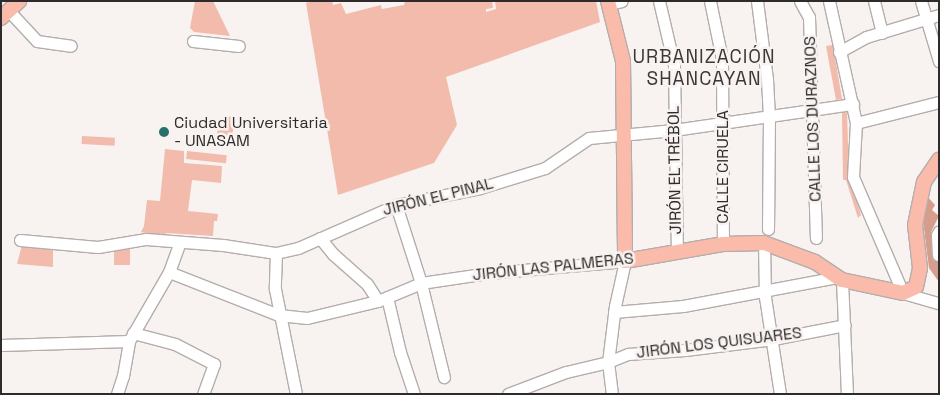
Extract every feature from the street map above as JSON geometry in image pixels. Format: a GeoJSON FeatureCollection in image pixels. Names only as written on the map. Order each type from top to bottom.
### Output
{"type":"FeatureCollection","features":[{"type":"Feature","properties":{"kind":"main road"},"geometry":{"type":"LineString","coordinates":[[613,2],[623,61],[625,261]]}},
{"type":"Feature","properties":{"kind":"main road"},"geometry":{"type":"LineString","coordinates":[[903,293],[916,286],[920,268],[916,225],[924,182],[939,160]]}},
{"type":"Feature","properties":{"kind":"main road","name":"JIRÓN LAS PALMERAS"},"geometry":{"type":"LineString","coordinates":[[625,261],[766,236],[815,262],[840,279],[903,293]]}},
{"type":"Feature","properties":{"kind":"street","name":"JIRÓN EL TRÉBOL"},"geometry":{"type":"LineString","coordinates":[[659,1],[674,65],[677,251]]}},
{"type":"Feature","properties":{"kind":"street","name":"CALLE CIRUELA"},"geometry":{"type":"LineString","coordinates":[[710,1],[722,60],[723,244]]}},
{"type":"Feature","properties":{"kind":"street"},"geometry":{"type":"LineString","coordinates":[[756,1],[767,79],[769,117],[765,290],[780,394]]}},
{"type":"Feature","properties":{"kind":"street","name":"CALLE LOS DURAZNOS"},"geometry":{"type":"LineString","coordinates":[[800,1],[809,17],[814,111],[816,238]]}},
{"type":"Feature","properties":{"kind":"street"},"geometry":{"type":"LineString","coordinates":[[829,1],[838,52],[853,104],[856,123],[854,177],[903,293]]}},
{"type":"Feature","properties":{"kind":"street"},"geometry":{"type":"LineString","coordinates":[[874,1],[882,34]]}},
{"type":"Feature","properties":{"kind":"street"},"geometry":{"type":"LineString","coordinates":[[921,1],[938,56]]}},
{"type":"Feature","properties":{"kind":"street"},"geometry":{"type":"LineString","coordinates":[[10,10],[37,41],[71,46]]}},
{"type":"Feature","properties":{"kind":"street"},"geometry":{"type":"LineString","coordinates":[[838,52],[866,38],[939,15]]}},
{"type":"Feature","properties":{"kind":"street"},"geometry":{"type":"LineString","coordinates":[[194,41],[239,46]]}},
{"type":"Feature","properties":{"kind":"street"},"geometry":{"type":"LineString","coordinates":[[856,123],[939,102]]}},
{"type":"Feature","properties":{"kind":"street","name":"JIRÓN EL PINAL"},"geometry":{"type":"LineString","coordinates":[[20,240],[98,247],[146,239],[276,253],[298,248],[396,205],[480,188],[545,168],[590,138],[674,130],[853,104]]}},
{"type":"Feature","properties":{"kind":"street"},"geometry":{"type":"LineString","coordinates":[[396,205],[421,283],[444,377]]}},
{"type":"Feature","properties":{"kind":"street"},"geometry":{"type":"LineString","coordinates":[[938,255],[936,235],[939,231]]}},
{"type":"Feature","properties":{"kind":"street"},"geometry":{"type":"LineString","coordinates":[[320,238],[333,254],[382,299],[414,394]]}},
{"type":"Feature","properties":{"kind":"street"},"geometry":{"type":"LineString","coordinates":[[117,394],[123,376],[131,337],[168,272],[180,242]]}},
{"type":"Feature","properties":{"kind":"street"},"geometry":{"type":"LineString","coordinates":[[276,253],[275,289],[278,316],[289,353],[296,394]]}},
{"type":"Feature","properties":{"kind":"street"},"geometry":{"type":"LineString","coordinates":[[612,394],[608,362],[614,312],[625,261]]}},
{"type":"Feature","properties":{"kind":"street","name":"JIRÓN LAS PALMERAS"},"geometry":{"type":"LineString","coordinates":[[168,272],[278,316],[307,318],[382,299],[421,283],[489,273],[625,261]]}},
{"type":"Feature","properties":{"kind":"street"},"geometry":{"type":"LineString","coordinates":[[614,312],[683,306],[765,290],[840,279],[845,324],[847,394]]}},
{"type":"Feature","properties":{"kind":"street","name":"JIRÓN LAS PALMERAS"},"geometry":{"type":"LineString","coordinates":[[903,293],[939,303]]}},
{"type":"Feature","properties":{"kind":"street","name":"JIRÓN LOS QUISUARES"},"geometry":{"type":"LineString","coordinates":[[508,394],[566,372],[608,362],[628,354],[686,350],[773,339],[845,324]]}},
{"type":"Feature","properties":{"kind":"street"},"geometry":{"type":"LineString","coordinates":[[1,345],[131,337],[175,344],[214,364],[203,394]]}},
{"type":"Feature","properties":{"kind":"shaded area"},"geometry":{"type":"Polygon","coordinates":[[[195,1],[213,1],[230,36],[194,32],[190,28],[195,1]]]}},
{"type":"Feature","properties":{"kind":"shaded area"},"geometry":{"type":"Polygon","coordinates":[[[332,1],[333,5],[341,3],[346,14],[381,5],[382,9],[404,5],[405,1],[492,1],[493,8],[486,9],[486,12],[496,9],[495,1],[596,1],[600,22],[446,77],[457,125],[434,163],[338,195],[306,3],[332,1]]]}},
{"type":"Feature","properties":{"kind":"shaded area"},"geometry":{"type":"Polygon","coordinates":[[[833,45],[842,99],[836,100],[826,46],[833,45]]]}},
{"type":"Feature","properties":{"kind":"shaded area"},"geometry":{"type":"Polygon","coordinates":[[[847,112],[849,175],[861,215],[858,218],[846,180],[843,180],[842,113],[847,112]]]}},
{"type":"Feature","properties":{"kind":"shaded area"},"geometry":{"type":"Polygon","coordinates":[[[227,116],[235,118],[231,142],[216,140],[219,119],[226,120],[227,116]]]}},
{"type":"Feature","properties":{"kind":"shaded area"},"geometry":{"type":"Polygon","coordinates":[[[82,136],[115,138],[115,146],[82,144],[82,136]]]}},
{"type":"Feature","properties":{"kind":"shaded area"},"geometry":{"type":"Polygon","coordinates":[[[165,149],[184,151],[184,163],[222,166],[221,183],[192,180],[188,211],[218,214],[217,221],[214,221],[213,236],[166,233],[165,237],[146,236],[146,233],[141,232],[144,226],[147,200],[160,201],[165,149]]]}},
{"type":"Feature","properties":{"kind":"shaded area"},"geometry":{"type":"Polygon","coordinates":[[[187,151],[227,155],[226,163],[186,159],[187,151]]]}},
{"type":"Feature","properties":{"kind":"shaded area"},"geometry":{"type":"Polygon","coordinates":[[[927,196],[935,205],[932,210],[939,216],[931,232],[932,256],[934,261],[939,261],[939,282],[929,268],[923,220],[927,196]]]}},
{"type":"Feature","properties":{"kind":"shaded area"},"geometry":{"type":"Polygon","coordinates":[[[22,245],[53,249],[53,267],[17,264],[22,245]]]}},
{"type":"Feature","properties":{"kind":"shaded area"},"geometry":{"type":"Polygon","coordinates":[[[114,248],[130,248],[130,265],[114,265],[114,248]]]}},
{"type":"Feature","properties":{"kind":"place","name":"Ciudad Universitaria - UNASAM"},"geometry":{"type":"Point","coordinates":[164,132]}},
{"type":"Feature","properties":{"kind":"district","name":"URBANIZACIÓN SHANCAYAN"},"geometry":{"type":"Point","coordinates":[704,68]}}]}
